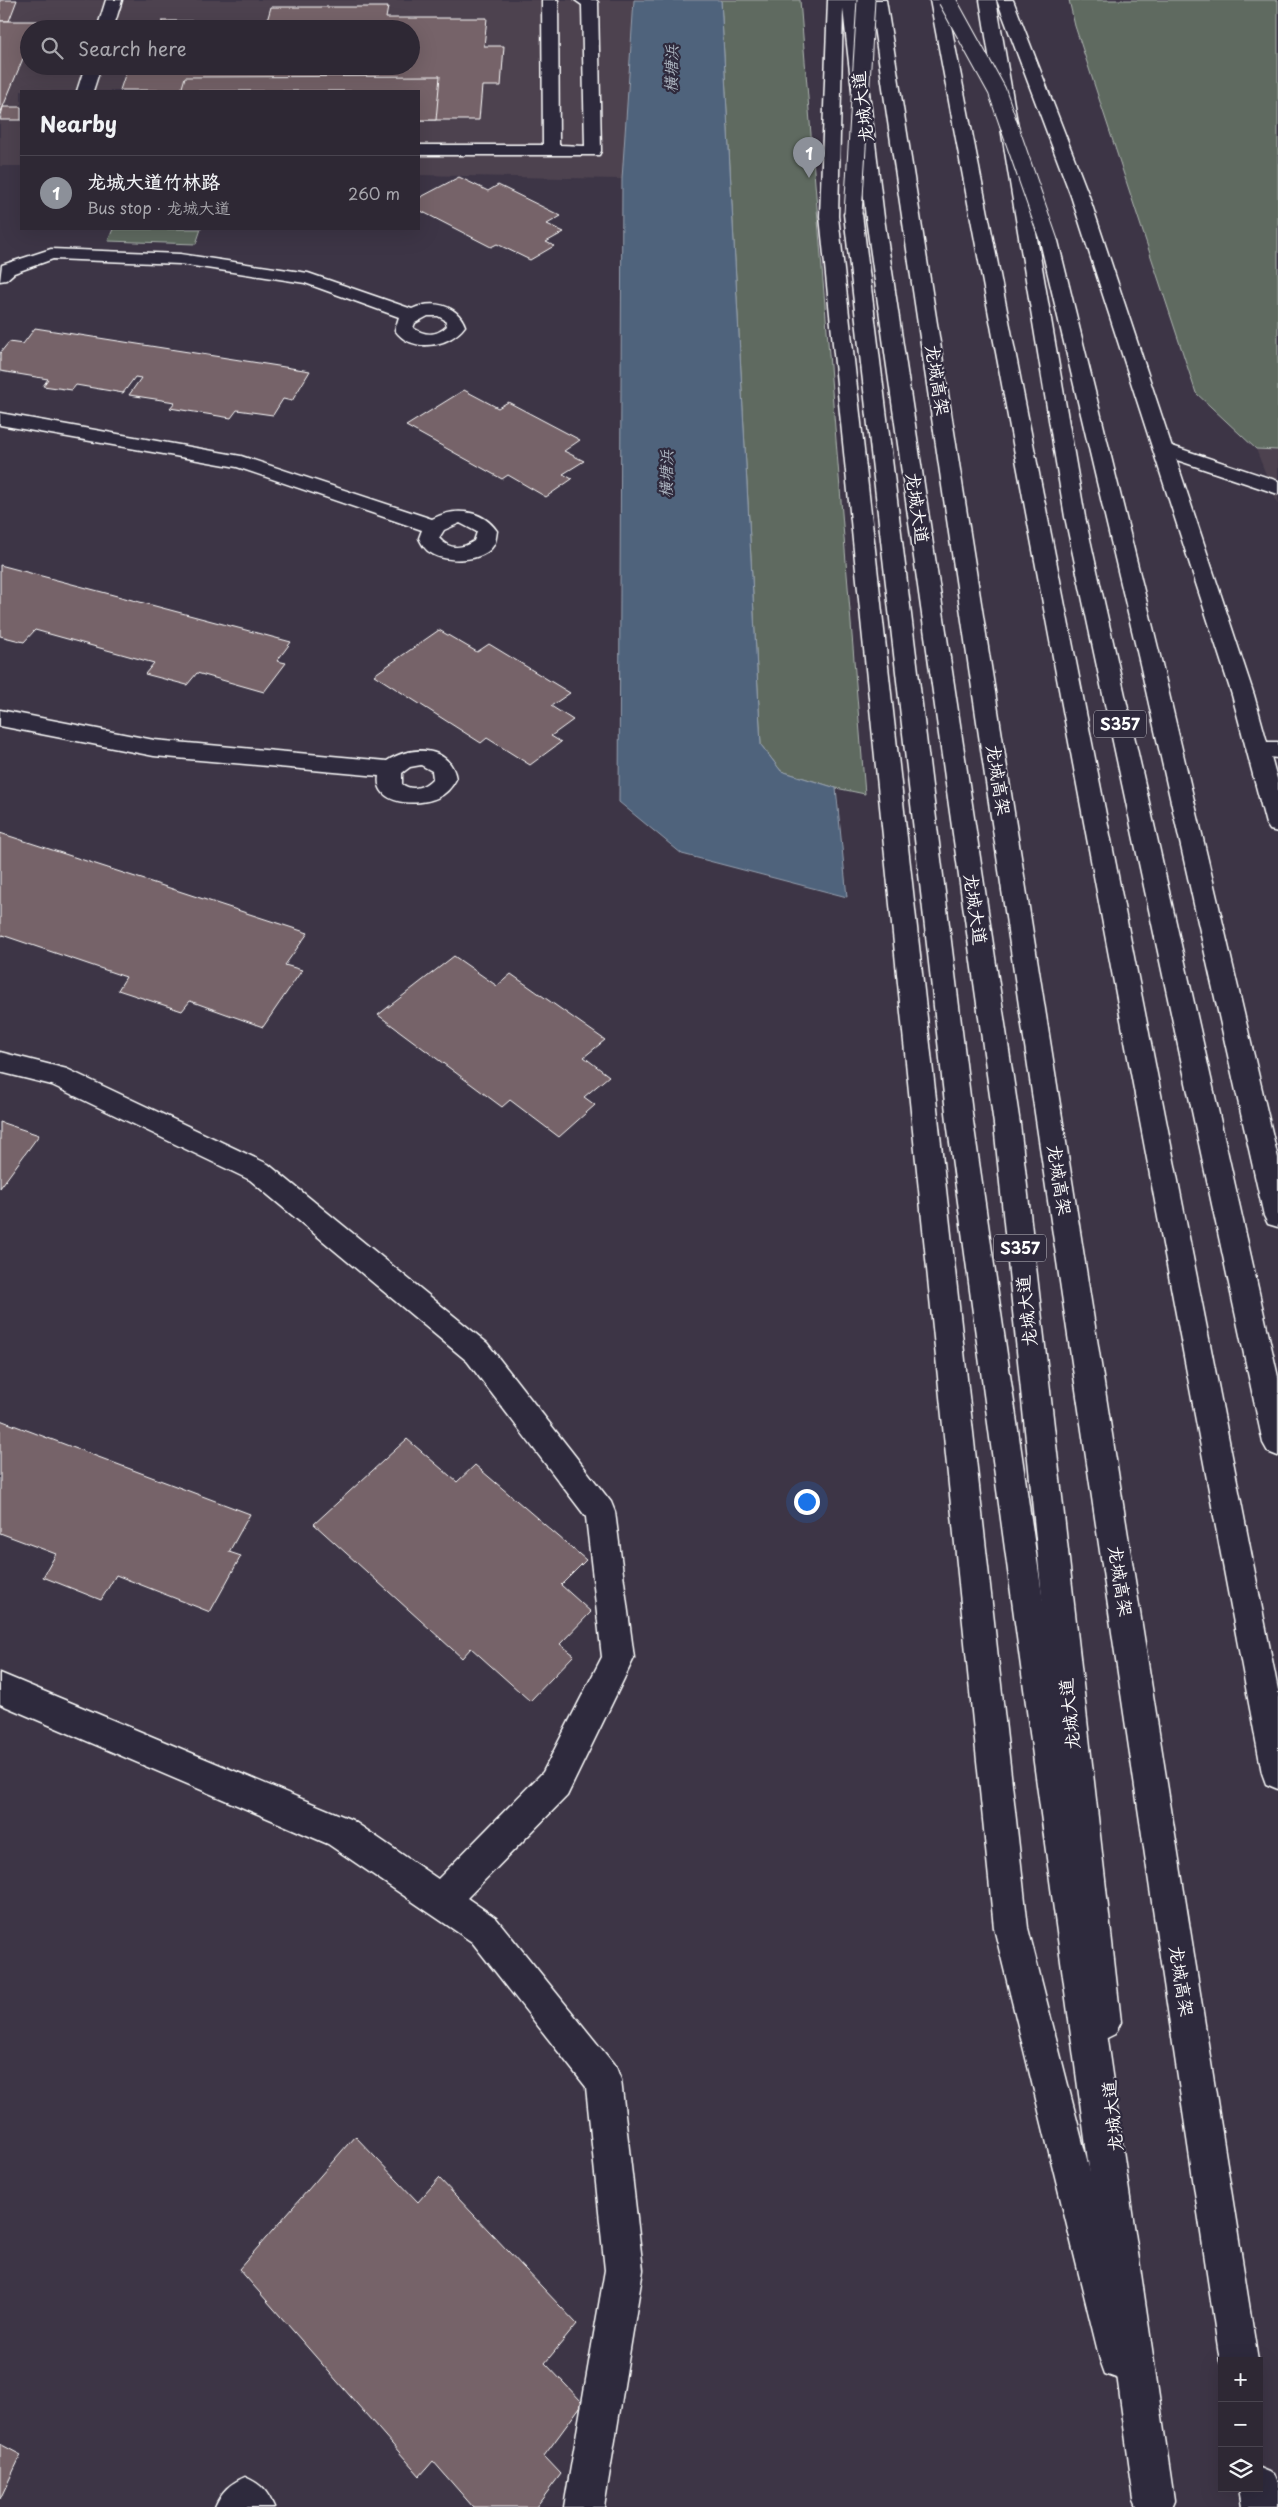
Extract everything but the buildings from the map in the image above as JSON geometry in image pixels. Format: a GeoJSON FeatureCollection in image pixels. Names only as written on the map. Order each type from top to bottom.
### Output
{"type":"FeatureCollection","features":[{"type":"Feature","properties":{"kind":"main road"},"geometry":{"type":"LineString","coordinates":[[108,20],[114,0]]}},
{"type":"Feature","properties":{"kind":"main road"},"geometry":{"type":"LineString","coordinates":[[550,0],[551,150]]}},
{"type":"Feature","properties":{"kind":"main road"},"geometry":{"type":"LineString","coordinates":[[420,150],[593,151],[590,2],[583,0]]}},
{"type":"Feature","properties":{"kind":"main road"},"geometry":{"type":"LineString","coordinates":[[836,0],[829,216],[1011,1928],[1155,2504]]}},
{"type":"Feature","properties":{"kind":"main road","name":"龙城大道"},"geometry":{"type":"LineString","coordinates":[[850,0],[875,218],[1007,1124],[1155,2504]]}},
{"type":"Feature","properties":{"kind":"main road"},"geometry":{"type":"LineString","coordinates":[[866,0],[853,214],[960,1121],[1155,2504]]}},
{"type":"Feature","properties":{"kind":"main road","name":"龙城高架"},"geometry":{"type":"LineString","coordinates":[[878,0],[1238,2357]]}},
{"type":"Feature","properties":{"kind":"main road"},"geometry":{"type":"LineString","coordinates":[[938,0],[1278,1773]]}},
{"type":"Feature","properties":{"kind":"main road"},"geometry":{"type":"LineString","coordinates":[[947,0],[997,91],[1049,241],[1148,654],[1278,1216]]}},
{"type":"Feature","properties":{"kind":"main road","name":"S357"},"geometry":{"type":"LineString","coordinates":[[988,0],[1074,517],[1278,1442]]}},
{"type":"Feature","properties":{"kind":"main road"},"geometry":{"type":"LineString","coordinates":[[1005,0],[1080,196],[1243,695],[1268,750],[1278,824]]}},
{"type":"Feature","properties":{"kind":"main road"},"geometry":{"type":"LineString","coordinates":[[85,90],[90,75]]}},
{"type":"Feature","properties":{"kind":"main road"},"geometry":{"type":"LineString","coordinates":[[0,276],[8,269],[51,254],[180,259],[308,278],[411,315]]}},
{"type":"Feature","properties":{"kind":"main road"},"geometry":{"type":"LineString","coordinates":[[0,419],[242,462],[434,527]]}},
{"type":"Feature","properties":{"kind":"main road"},"geometry":{"type":"LineString","coordinates":[[1163,449],[1278,488]]}},
{"type":"Feature","properties":{"kind":"main road"},"geometry":{"type":"LineString","coordinates":[[0,718],[154,748],[391,769]]}},
{"type":"Feature","properties":{"kind":"main road"},"geometry":{"type":"LineString","coordinates":[[0,1062],[58,1076],[259,1172],[477,1352],[600,1512],[618,1658],[555,1784],[441,1900]]}},
{"type":"Feature","properties":{"kind":"main road"},"geometry":{"type":"LineString","coordinates":[[0,1688],[340,1832],[484,1930],[603,2080],[624,2270],[584,2507]]}},
{"type":"Feature","properties":{"kind":"main road"},"geometry":{"type":"LineString","coordinates":[[1260,2492],[1262,2507]]}},
{"type":"Feature","properties":{"kind":"main road"},"geometry":{"type":"LineString","coordinates":[[235,2507],[245,2497],[254,2507]]}},
{"type":"Feature","properties":{"kind":"shaded area"},"geometry":{"type":"Polygon","coordinates":[[[0,0],[634,0],[622,179],[420,175],[420,90],[20,90],[20,166],[0,166],[0,0]]]}},
{"type":"Feature","properties":{"kind":"shaded area"},"geometry":{"type":"Polygon","coordinates":[[[1256,449],[1278,450],[1278,505],[1256,449]]]}},
{"type":"Feature","properties":{"kind":"green space"},"geometry":{"type":"Polygon","coordinates":[[[721,0],[800,0],[865,794],[836,788],[781,771],[761,745],[721,0]]]}},
{"type":"Feature","properties":{"kind":"green space"},"geometry":{"type":"Polygon","coordinates":[[[1069,0],[1278,0],[1278,450],[1256,449],[1196,393],[1075,26],[1069,0]]]}},
{"type":"Feature","properties":{"kind":"green space"},"geometry":{"type":"Polygon","coordinates":[[[113,230],[201,230],[196,244],[108,241],[113,230]]]}},
{"type":"Feature","properties":{"kind":"water","name":"横塘浜"},"geometry":{"type":"Polygon","coordinates":[[[634,0],[721,0],[761,745],[781,771],[836,788],[847,897],[682,854],[619,802],[622,179],[634,0]]]}},
{"type":"Feature","properties":{"kind":"place","name":"龙城大道竹林路"},"geometry":{"type":"Point","coordinates":[809,178]}}]}
